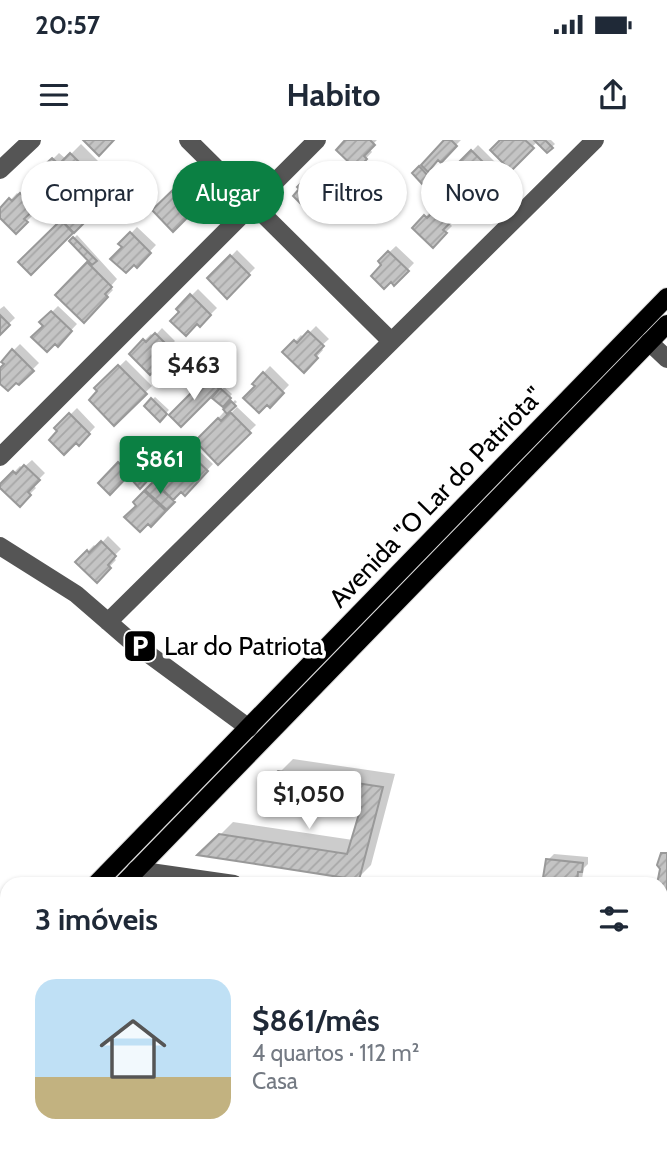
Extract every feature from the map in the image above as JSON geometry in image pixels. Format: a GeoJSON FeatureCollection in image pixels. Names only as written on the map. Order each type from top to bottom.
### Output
{"type":"FeatureCollection","features":[{"type":"Feature","properties":{"kind":"main road","name":"Avenida \"O Lar do Patriota\""},"geometry":{"type":"LineString","coordinates":[[103,877],[667,297]]}},
{"type":"Feature","properties":{"kind":"main road","name":"Avenida \"O Lar do Patriota\""},"geometry":{"type":"LineString","coordinates":[[130,877],[667,324]]}},
{"type":"Feature","properties":{"kind":"street"},"geometry":{"type":"LineString","coordinates":[[0,170],[32,140]]}},
{"type":"Feature","properties":{"kind":"street"},"geometry":{"type":"LineString","coordinates":[[188,140],[210,161]]}},
{"type":"Feature","properties":{"kind":"street"},"geometry":{"type":"LineString","coordinates":[[284,174],[317,140]]}},
{"type":"Feature","properties":{"kind":"street"},"geometry":{"type":"LineString","coordinates":[[108,622],[595,140]]}},
{"type":"Feature","properties":{"kind":"street"},"geometry":{"type":"LineString","coordinates":[[0,457],[234,224]]}},
{"type":"Feature","properties":{"kind":"street"},"geometry":{"type":"LineString","coordinates":[[274,224],[391,341]]}},
{"type":"Feature","properties":{"kind":"street"},"geometry":{"type":"LineString","coordinates":[[649,342],[667,359]]}},
{"type":"Feature","properties":{"kind":"street"},"geometry":{"type":"LineString","coordinates":[[0,546],[76,594],[128,639],[250,728]]}},
{"type":"Feature","properties":{"kind":"street"},"geometry":{"type":"LineString","coordinates":[[136,870],[185,877]]}},
{"type":"Feature","properties":{"kind":"building"},"geometry":{"type":"Polygon","coordinates":[[[83,140],[114,140],[99,156],[83,140]]]}},
{"type":"Feature","properties":{"kind":"building"},"geometry":{"type":"Polygon","coordinates":[[[345,140],[370,140],[375,145],[364,156],[367,159],[365,161],[348,161],[336,150],[345,140]]]}},
{"type":"Feature","properties":{"kind":"building"},"geometry":{"type":"Polygon","coordinates":[[[444,140],[451,140],[457,146],[443,161],[425,161],[444,140]]]}},
{"type":"Feature","properties":{"kind":"building"},"geometry":{"type":"Polygon","coordinates":[[[500,140],[525,140],[534,148],[521,161],[501,161],[490,150],[500,140]]]}},
{"type":"Feature","properties":{"kind":"building"},"geometry":{"type":"Polygon","coordinates":[[[534,140],[545,140],[553,148],[547,153],[534,140]]]}},
{"type":"Feature","properties":{"kind":"building"},"geometry":{"type":"Polygon","coordinates":[[[471,150],[482,161],[460,161],[471,150]]]}},
{"type":"Feature","properties":{"kind":"building"},"geometry":{"type":"Polygon","coordinates":[[[70,153],[78,161],[62,161],[70,153]]]}},
{"type":"Feature","properties":{"kind":"building"},"geometry":{"type":"Polygon","coordinates":[[[419,166],[421,183],[412,173],[419,166]]]}},
{"type":"Feature","properties":{"kind":"building"},"geometry":{"type":"Polygon","coordinates":[[[172,191],[172,224],[181,224],[173,232],[158,216],[158,204],[172,191]]]}},
{"type":"Feature","properties":{"kind":"building"},"geometry":{"type":"Polygon","coordinates":[[[21,194],[21,224],[26,224],[16,234],[0,218],[0,208],[9,198],[12,201],[21,194]]]}},
{"type":"Feature","properties":{"kind":"building"},"geometry":{"type":"Polygon","coordinates":[[[421,218],[421,224],[449,224],[443,230],[447,233],[433,248],[412,228],[421,218]]]}},
{"type":"Feature","properties":{"kind":"building"},"geometry":{"type":"Polygon","coordinates":[[[57,224],[65,224],[73,233],[31,275],[18,262],[57,224]]]}},
{"type":"Feature","properties":{"kind":"building"},"geometry":{"type":"Polygon","coordinates":[[[65,224],[83,224],[74,233],[65,224]]]}},
{"type":"Feature","properties":{"kind":"building"},"geometry":{"type":"Polygon","coordinates":[[[130,232],[151,253],[137,268],[134,265],[126,273],[110,259],[122,247],[118,244],[130,232]]]}},
{"type":"Feature","properties":{"kind":"building"},"geometry":{"type":"Polygon","coordinates":[[[73,237],[97,261],[92,265],[69,241],[73,237]]]}},
{"type":"Feature","properties":{"kind":"building"},"geometry":{"type":"Polygon","coordinates":[[[388,251],[409,271],[394,286],[391,282],[384,289],[371,276],[381,265],[378,261],[388,251]]]}},
{"type":"Feature","properties":{"kind":"building"},"geometry":{"type":"Polygon","coordinates":[[[230,255],[250,275],[227,299],[207,278],[230,255]]]}},
{"type":"Feature","properties":{"kind":"building"},"geometry":{"type":"Polygon","coordinates":[[[87,262],[112,287],[105,294],[108,297],[84,323],[55,295],[87,262]]]}},
{"type":"Feature","properties":{"kind":"building"},"geometry":{"type":"Polygon","coordinates":[[[190,294],[211,315],[200,327],[197,324],[186,336],[170,321],[179,312],[176,309],[190,294]]]}},
{"type":"Feature","properties":{"kind":"building"},"geometry":{"type":"Polygon","coordinates":[[[51,311],[72,331],[58,347],[55,344],[47,352],[31,337],[43,326],[39,322],[51,311]]]}},
{"type":"Feature","properties":{"kind":"building"},"geometry":{"type":"Polygon","coordinates":[[[0,315],[10,325],[0,335],[0,315]]]}},
{"type":"Feature","properties":{"kind":"building"},"geometry":{"type":"Polygon","coordinates":[[[308,331],[324,346],[315,355],[318,358],[304,373],[282,352],[294,340],[297,343],[308,331]]]}},
{"type":"Feature","properties":{"kind":"building"},"geometry":{"type":"Polygon","coordinates":[[[155,333],[170,348],[159,360],[162,363],[150,375],[129,354],[143,339],[146,342],[155,333]]]}},
{"type":"Feature","properties":{"kind":"building"},"geometry":{"type":"Polygon","coordinates":[[[12,349],[34,371],[8,391],[0,384],[0,368],[4,364],[1,362],[12,349]]]}},
{"type":"Feature","properties":{"kind":"building"},"geometry":{"type":"Polygon","coordinates":[[[118,365],[147,394],[114,426],[89,400],[97,391],[94,388],[118,365]]]}},
{"type":"Feature","properties":{"kind":"building"},"geometry":{"type":"Polygon","coordinates":[[[263,372],[284,393],[270,408],[267,405],[259,413],[243,398],[255,386],[252,384],[263,372]]]}},
{"type":"Feature","properties":{"kind":"building"},"geometry":{"type":"Polygon","coordinates":[[[207,377],[219,389],[181,427],[169,415],[207,377]]]}},
{"type":"Feature","properties":{"kind":"building"},"geometry":{"type":"Polygon","coordinates":[[[220,388],[231,398],[223,407],[212,398],[220,388]]]}},
{"type":"Feature","properties":{"kind":"building"},"geometry":{"type":"Polygon","coordinates":[[[151,398],[167,414],[160,422],[144,406],[151,398]]]}},
{"type":"Feature","properties":{"kind":"building"},"geometry":{"type":"Polygon","coordinates":[[[231,401],[236,406],[227,414],[223,409],[231,401]]]}},
{"type":"Feature","properties":{"kind":"building"},"geometry":{"type":"Polygon","coordinates":[[[230,412],[251,433],[218,465],[195,441],[218,418],[221,421],[230,412]]]}},
{"type":"Feature","properties":{"kind":"building"},"geometry":{"type":"Polygon","coordinates":[[[69,413],[90,434],[79,446],[76,443],[64,455],[49,440],[57,431],[54,428],[69,413]]]}},
{"type":"Feature","properties":{"kind":"building"},"geometry":{"type":"Polygon","coordinates":[[[187,451],[208,471],[185,496],[181,492],[173,500],[151,478],[163,466],[170,472],[187,451]]]}},
{"type":"Feature","properties":{"kind":"building"},"geometry":{"type":"Polygon","coordinates":[[[118,462],[130,474],[110,495],[98,483],[118,462]]]}},
{"type":"Feature","properties":{"kind":"building"},"geometry":{"type":"Polygon","coordinates":[[[24,465],[40,480],[28,492],[31,495],[20,507],[0,488],[0,484],[13,471],[16,474],[24,465]]]}},
{"type":"Feature","properties":{"kind":"building"},"geometry":{"type":"Polygon","coordinates":[[[141,471],[149,479],[140,489],[132,480],[141,471]]]}},
{"type":"Feature","properties":{"kind":"building"},"geometry":{"type":"Polygon","coordinates":[[[153,482],[175,502],[167,510],[145,490],[153,482]]]}},
{"type":"Feature","properties":{"kind":"building"},"geometry":{"type":"Polygon","coordinates":[[[144,491],[166,511],[151,527],[148,524],[140,532],[124,517],[136,506],[133,502],[144,491]]]}},
{"type":"Feature","properties":{"kind":"building"},"geometry":{"type":"Polygon","coordinates":[[[101,541],[116,556],[108,565],[111,568],[97,583],[75,562],[101,541]]]}},
{"type":"Feature","properties":{"kind":"building"},"geometry":{"type":"Polygon","coordinates":[[[278,771],[383,787],[360,877],[340,877],[197,855],[219,834],[347,854],[361,807],[262,787],[278,771]]]}},
{"type":"Feature","properties":{"kind":"building"},"geometry":{"type":"Polygon","coordinates":[[[661,853],[667,853],[667,877],[658,877],[660,869],[657,865],[661,853]]]}},
{"type":"Feature","properties":{"kind":"building"},"geometry":{"type":"Polygon","coordinates":[[[546,859],[583,863],[582,872],[578,872],[578,877],[543,877],[546,859]]]}},
{"type":"Feature","properties":{"kind":"place","name":"Lar do Patriota"},"geometry":{"type":"Point","coordinates":[140,646]}}]}
